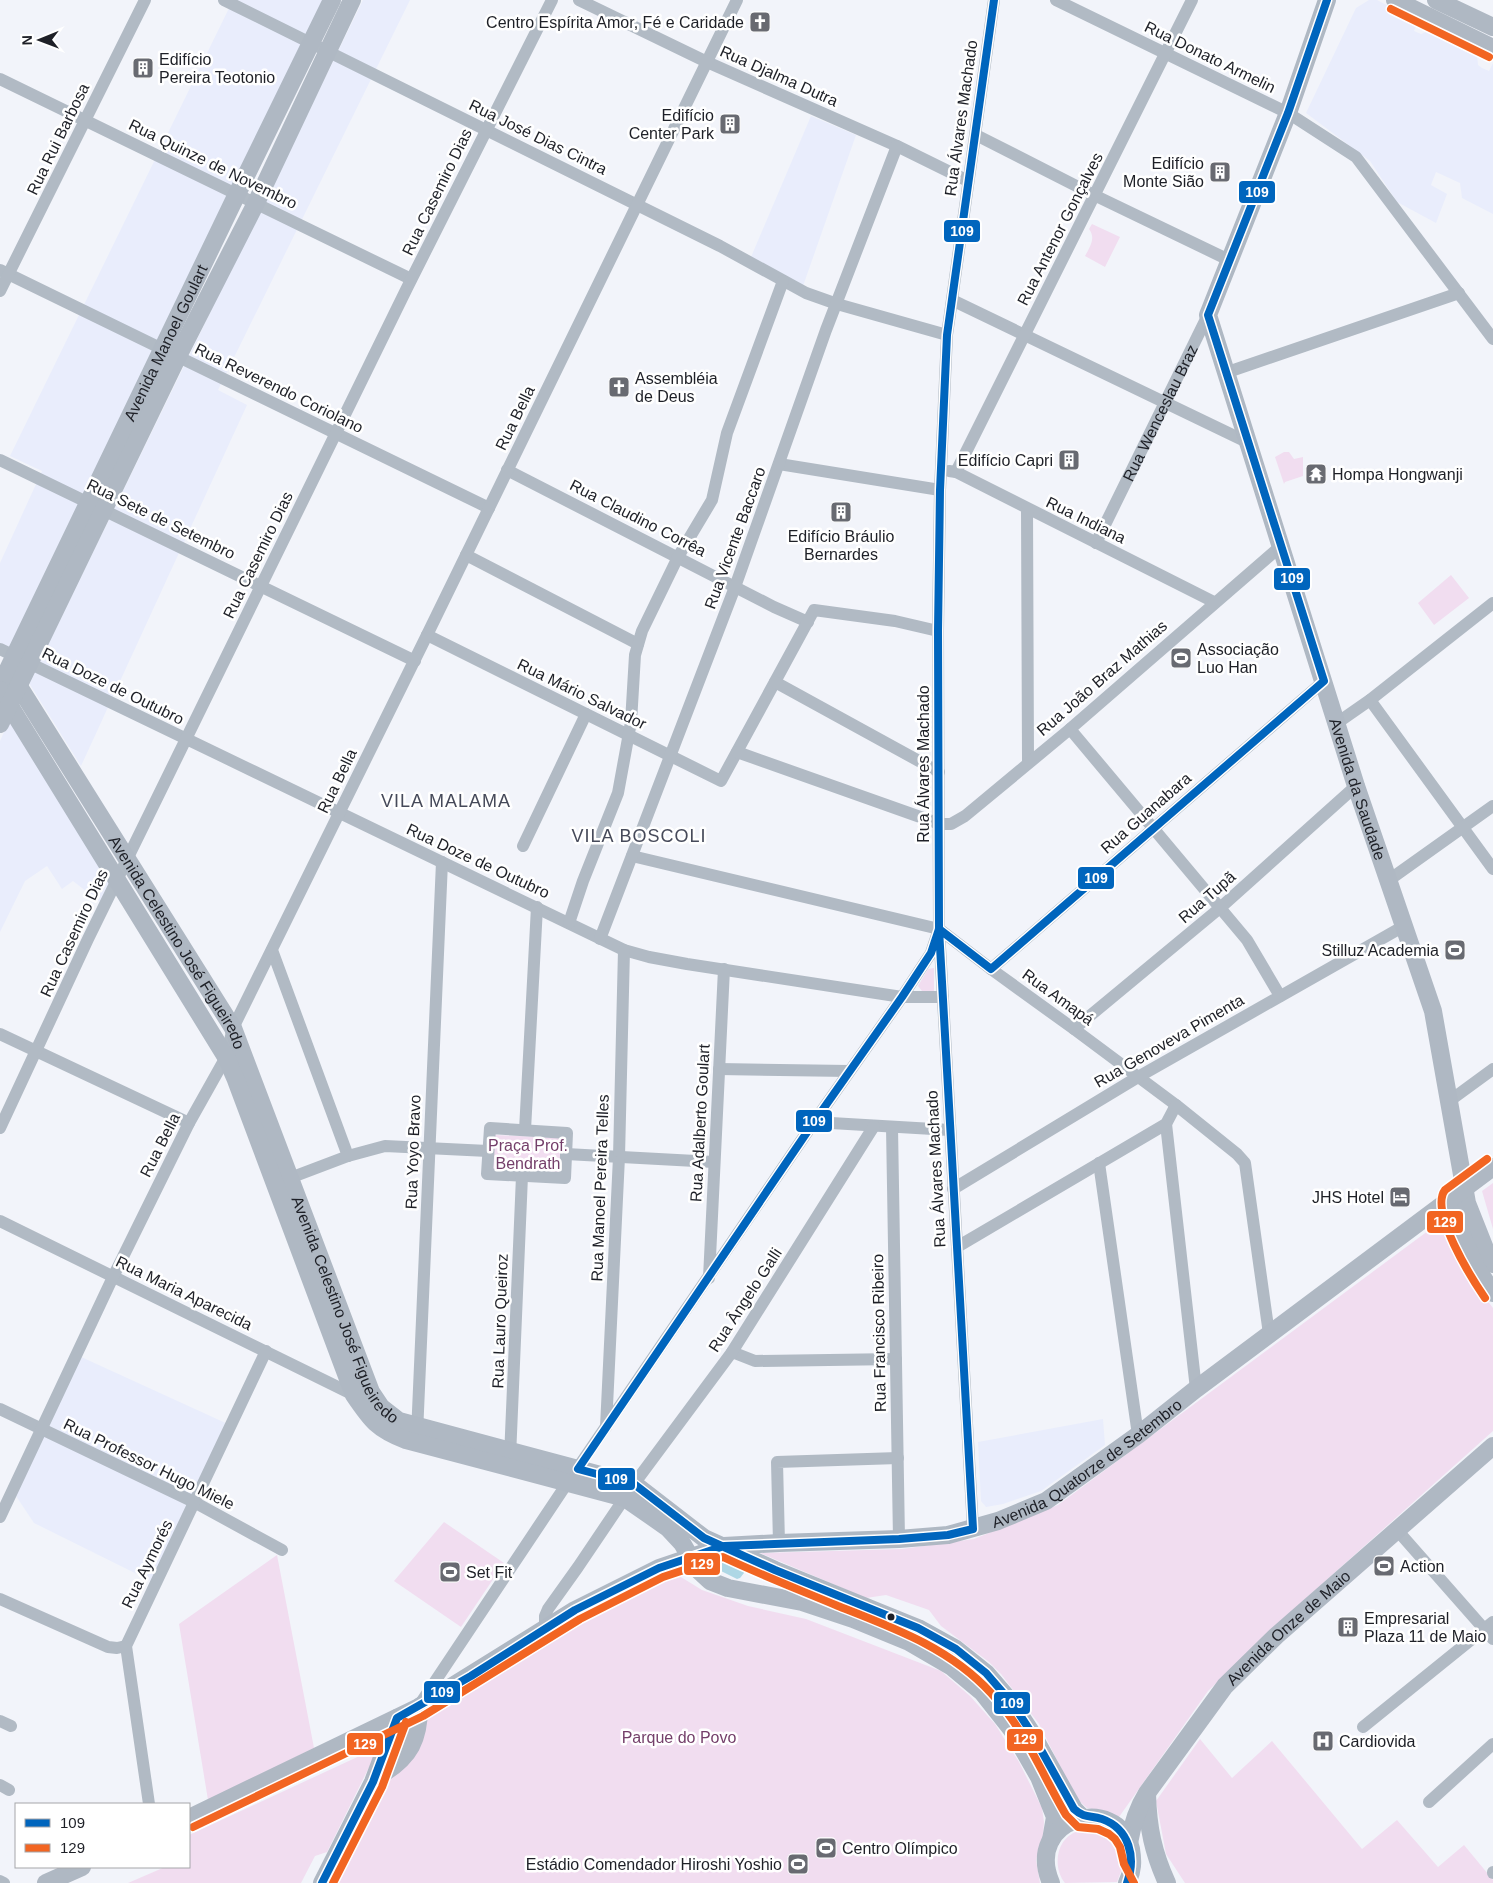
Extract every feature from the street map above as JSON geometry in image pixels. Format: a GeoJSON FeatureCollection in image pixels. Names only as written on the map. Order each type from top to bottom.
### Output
{"type":"FeatureCollection","features":[{"type":"Feature","properties":{"kind":"street","name":"Rua Rui Barbosa"},"geometry":{"type":"LineString","coordinates":[[0,291],[4,272],[85,121],[145,0]]}},
{"type":"Feature","properties":{"kind":"street","name":"Rua José Dias Cintra"},"geometry":{"type":"LineString","coordinates":[[224,0],[720,246],[806,293],[837,304],[947,335]]}},
{"type":"Feature","properties":{"kind":"street","name":"Avenida Manoel Goulart"},"geometry":{"type":"LineString","coordinates":[[0,724],[2,692],[14,656],[96,506],[170,352],[237,194],[332,0]]}},
{"type":"Feature","properties":{"kind":"street","name":"Avenida Manoel Goulart"},"geometry":{"type":"LineString","coordinates":[[170,352],[256,203],[352,0]]}},
{"type":"Feature","properties":{"kind":"street","name":"Rua Casemiro Dias"},"geometry":{"type":"LineString","coordinates":[[0,1128],[117,879],[411,279],[552,0]]}},
{"type":"Feature","properties":{"kind":"street","name":"Rua Djalma Dutra"},"geometry":{"type":"LineString","coordinates":[[579,0],[707,62],[897,146],[968,181]]}},
{"type":"Feature","properties":{"kind":"street","name":"Rua Bella"},"geometry":{"type":"LineString","coordinates":[[0,1517],[113,1277],[189,1122],[226,1057],[233,1028],[415,661],[737,0]]}},
{"type":"Feature","properties":{"kind":"street","name":"Rua Álvares Machado"},"geometry":{"type":"LineString","coordinates":[[973,1529],[939,929],[938,631],[940,490],[947,335],[994,0]]}},
{"type":"Feature","properties":{"kind":"street","name":"Rua Donato Armelin"},"geometry":{"type":"LineString","coordinates":[[1056,0],[1288,112],[1356,157],[1493,339]]}},
{"type":"Feature","properties":{"kind":"street","name":"Rua Antenor Gonçalves"},"geometry":{"type":"LineString","coordinates":[[956,472],[1096,196],[1192,0]]}},
{"type":"Feature","properties":{"kind":"street","name":"Rua Wenceslau Braz"},"geometry":{"type":"LineString","coordinates":[[1096,543],[1208,315],[1288,112],[1327,0]]}},
{"type":"Feature","properties":{"kind":"street"},"geometry":{"type":"LineString","coordinates":[[1395,0],[1493,48]]}},
{"type":"Feature","properties":{"kind":"street"},"geometry":{"type":"LineString","coordinates":[[1436,0],[1493,27]]}},
{"type":"Feature","properties":{"kind":"street","name":"Rua Quinze de Novembro"},"geometry":{"type":"LineString","coordinates":[[0,79],[411,279]]}},
{"type":"Feature","properties":{"kind":"street"},"geometry":{"type":"LineString","coordinates":[[976,135],[1096,196],[1231,260]]}},
{"type":"Feature","properties":{"kind":"street","name":"Rua Vicente Baccaro"},"geometry":{"type":"LineString","coordinates":[[600,939],[735,587],[837,304],[897,146]]}},
{"type":"Feature","properties":{"kind":"street","name":"Rua Reverendo Coriolano"},"geometry":{"type":"LineString","coordinates":[[4,272],[170,352],[335,435],[489,508]]}},
{"type":"Feature","properties":{"kind":"street"},"geometry":{"type":"LineString","coordinates":[[569,923],[583,881],[614,805],[632,722],[635,655],[642,631],[678,557],[712,500],[727,433],[783,280]]}},
{"type":"Feature","properties":{"kind":"street"},"geometry":{"type":"LineString","coordinates":[[1226,373],[1459,293]]}},
{"type":"Feature","properties":{"kind":"street"},"geometry":{"type":"LineString","coordinates":[[952,300],[1247,442]]}},
{"type":"Feature","properties":{"kind":"street","name":"Avenida da Saudade"},"geometry":{"type":"LineString","coordinates":[[1208,315],[1356,786],[1433,1011],[1448,1102],[1458,1192],[1452,1212],[1476,1266],[1493,1292]]}},
{"type":"Feature","properties":{"kind":"street","name":"Rua Sete de Setembro"},"geometry":{"type":"LineString","coordinates":[[0,460],[415,661]]}},
{"type":"Feature","properties":{"kind":"street"},"geometry":{"type":"LineString","coordinates":[[779,464],[940,490]]}},
{"type":"Feature","properties":{"kind":"street","name":"Rua Claudino Corrêa"},"geometry":{"type":"LineString","coordinates":[[507,470],[735,587],[808,622]]}},
{"type":"Feature","properties":{"kind":"street","name":"Rua Indiana"},"geometry":{"type":"LineString","coordinates":[[942,470],[956,472],[1214,602]]}},
{"type":"Feature","properties":{"kind":"street"},"geometry":{"type":"LineString","coordinates":[[1027,509],[1028,762]]}},
{"type":"Feature","properties":{"kind":"street","name":"Rua João Braz Mathias"},"geometry":{"type":"LineString","coordinates":[[940,824],[952,824],[965,816],[1070,729],[1214,602],[1281,546]]}},
{"type":"Feature","properties":{"kind":"street"},"geometry":{"type":"LineString","coordinates":[[466,555],[638,644]]}},
{"type":"Feature","properties":{"kind":"street"},"geometry":{"type":"LineString","coordinates":[[1337,723],[1370,700],[1493,604]]}},
{"type":"Feature","properties":{"kind":"street"},"geometry":{"type":"LineString","coordinates":[[938,631],[895,621],[814,610],[737,752],[940,824]]}},
{"type":"Feature","properties":{"kind":"street","name":"Rua Mário Salvador"},"geometry":{"type":"LineString","coordinates":[[427,635],[721,781],[737,752]]}},
{"type":"Feature","properties":{"kind":"street","name":"Avenida Manoel Goulart"},"geometry":{"type":"LineString","coordinates":[[2,692],[18,685],[14,656]]}},
{"type":"Feature","properties":{"kind":"street","name":"Rua Doze de Outubro"},"geometry":{"type":"LineString","coordinates":[[14,656],[624,950],[649,957],[902,996],[943,997]]}},
{"type":"Feature","properties":{"kind":"street","name":"Rua Guanabara"},"geometry":{"type":"LineString","coordinates":[[991,969],[1324,681]]}},
{"type":"Feature","properties":{"kind":"street"},"geometry":{"type":"LineString","coordinates":[[775,682],[939,772]]}},
{"type":"Feature","properties":{"kind":"street","name":"Avenida Celestino José Figueiredo"},"geometry":{"type":"LineString","coordinates":[[18,685],[233,1028],[354,1395],[371,1420],[388,1433],[418,1434],[629,1491],[704,1538],[775,1570],[918,1628],[956,1649],[986,1673],[1012,1703],[1074,1809],[1083,1818]]}},
{"type":"Feature","properties":{"kind":"street","name":"Avenida Celestino José Figueiredo"},"geometry":{"type":"LineString","coordinates":[[2,692],[226,1057],[282,1181],[371,1392],[381,1407],[418,1434]]}},
{"type":"Feature","properties":{"kind":"street"},"geometry":{"type":"LineString","coordinates":[[1370,700],[1493,869]]}},
{"type":"Feature","properties":{"kind":"street"},"geometry":{"type":"LineString","coordinates":[[523,846],[586,714]]}},
{"type":"Feature","properties":{"kind":"street"},"geometry":{"type":"LineString","coordinates":[[1070,729],[1247,940],[1280,996]]}},
{"type":"Feature","properties":{"kind":"street","name":"Rua Tupã"},"geometry":{"type":"LineString","coordinates":[[1074,1028],[1220,908],[1356,786]]}},
{"type":"Feature","properties":{"kind":"street"},"geometry":{"type":"LineString","coordinates":[[1389,880],[1493,806]]}},
{"type":"Feature","properties":{"kind":"street","name":"Rua Amapá"},"geometry":{"type":"LineString","coordinates":[[632,856],[939,929],[991,969],[1074,1028],[1237,1154],[1245,1163],[1269,1334]]}},
{"type":"Feature","properties":{"kind":"street","name":"Rua Yoyo Bravo"},"geometry":{"type":"LineString","coordinates":[[418,1434],[442,862]]}},
{"type":"Feature","properties":{"kind":"street"},"geometry":{"type":"LineString","coordinates":[[525,1130],[537,907]]}},
{"type":"Feature","properties":{"kind":"street","name":"Rua Genoveva Pimenta"},"geometry":{"type":"LineString","coordinates":[[953,1189],[1138,1077],[1404,926]]}},
{"type":"Feature","properties":{"kind":"street"},"geometry":{"type":"LineString","coordinates":[[377,1778],[397,1765],[409,1750],[416,1734],[419,1706],[573,1476],[902,996],[931,952],[939,929]]}},
{"type":"Feature","properties":{"kind":"street"},"geometry":{"type":"LineString","coordinates":[[272,950],[348,1156]]}},
{"type":"Feature","properties":{"kind":"street","name":"Rua Manoel Pereira Telles"},"geometry":{"type":"LineString","coordinates":[[606,1428],[619,1157],[624,950]]}},
{"type":"Feature","properties":{"kind":"street","name":"Rua Adalberto Goulart"},"geometry":{"type":"LineString","coordinates":[[709,1278],[724,969]]}},
{"type":"Feature","properties":{"kind":"street"},"geometry":{"type":"LineString","coordinates":[[0,1034],[189,1122]]}},
{"type":"Feature","properties":{"kind":"street"},"geometry":{"type":"LineString","coordinates":[[719,1069],[849,1071]]}},
{"type":"Feature","properties":{"kind":"street"},"geometry":{"type":"LineString","coordinates":[[1448,1102],[1493,1069]]}},
{"type":"Feature","properties":{"kind":"street"},"geometry":{"type":"LineString","coordinates":[[957,1246],[1166,1124],[1176,1106]]}},
{"type":"Feature","properties":{"kind":"street"},"geometry":{"type":"LineString","coordinates":[[814,1122],[950,1130]]}},
{"type":"Feature","properties":{"kind":"street"},"geometry":{"type":"LineString","coordinates":[[1166,1124],[1196,1389]]}},
{"type":"Feature","properties":{"kind":"street","name":"Rua Ângelo Galli"},"geometry":{"type":"LineString","coordinates":[[545,1630],[545,1616],[548,1609],[629,1491],[732,1352],[874,1126]]}},
{"type":"Feature","properties":{"kind":"street","name":"Rua Francisco Ribeiro"},"geometry":{"type":"LineString","coordinates":[[892,1127],[899,1539]]}},
{"type":"Feature","properties":{"kind":"street"},"geometry":{"type":"LineString","coordinates":[[490,1128],[525,1130],[567,1133],[565,1178],[487,1174],[490,1128]]}},
{"type":"Feature","properties":{"kind":"street"},"geometry":{"type":"LineString","coordinates":[[282,1181],[348,1156],[385,1146],[488,1151]]}},
{"type":"Feature","properties":{"kind":"street"},"geometry":{"type":"LineString","coordinates":[[566,1154],[714,1162]]}},
{"type":"Feature","properties":{"kind":"street"},"geometry":{"type":"LineString","coordinates":[[1099,1163],[1138,1435]]}},
{"type":"Feature","properties":{"kind":"street","name":"Avenida Quatorze de Setembro"},"geometry":{"type":"LineString","coordinates":[[190,1818],[400,1717],[575,1610],[658,1568],[724,1546],[779,1542],[899,1539],[948,1535],[998,1521],[1046,1501],[1138,1435],[1196,1389],[1493,1166]]}},
{"type":"Feature","properties":{"kind":"street","name":"Rua Lauro Queiroz"},"geometry":{"type":"LineString","coordinates":[[510,1459],[522,1176]]}},
{"type":"Feature","properties":{"kind":"street","name":"Avenida da Saudade"},"geometry":{"type":"LineString","coordinates":[[1458,1192],[1467,1203],[1493,1264]]}},
{"type":"Feature","properties":{"kind":"street","name":"Rua Maria Aparecida"},"geometry":{"type":"LineString","coordinates":[[0,1222],[354,1395]]}},
{"type":"Feature","properties":{"kind":"street","name":"Rua Aymorés"},"geometry":{"type":"LineString","coordinates":[[126,1646],[266,1351]]}},
{"type":"Feature","properties":{"kind":"street"},"geometry":{"type":"LineString","coordinates":[[732,1352],[755,1361],[896,1359]]}},
{"type":"Feature","properties":{"kind":"street","name":"Rua Professor Hugo Miele"},"geometry":{"type":"LineString","coordinates":[[0,1409],[194,1502],[282,1550]]}},
{"type":"Feature","properties":{"kind":"street","name":"Avenida Onze de Maio"},"geometry":{"type":"LineString","coordinates":[[1127,1883],[1131,1875],[1132,1825],[1140,1804],[1225,1686],[1276,1636],[1493,1446]]}},
{"type":"Feature","properties":{"kind":"street"},"geometry":{"type":"LineString","coordinates":[[779,1542],[777,1462],[898,1458]]}},
{"type":"Feature","properties":{"kind":"street","name":"Avenida Celestino José Figueiredo"},"geometry":{"type":"LineString","coordinates":[[629,1491],[682,1543],[697,1569],[710,1581],[728,1588],[802,1602],[853,1619],[909,1642],[952,1667],[982,1692],[1012,1730],[1039,1777],[1055,1817],[1051,1840],[1046,1854],[1047,1872],[1052,1883]]}},
{"type":"Feature","properties":{"kind":"street"},"geometry":{"type":"LineString","coordinates":[[1397,1530],[1489,1625],[1493,1639]]}},
{"type":"Feature","properties":{"kind":"street"},"geometry":{"type":"LineString","coordinates":[[0,1599],[108,1647],[126,1646],[149,1803]]}},
{"type":"Feature","properties":{"kind":"street"},"geometry":{"type":"LineString","coordinates":[[1364,1727],[1489,1625]]}},
{"type":"Feature","properties":{"kind":"street"},"geometry":{"type":"LineString","coordinates":[[322,1883],[377,1778],[400,1717]]}},
{"type":"Feature","properties":{"kind":"street"},"geometry":{"type":"LineString","coordinates":[[1429,1802],[1493,1744]]}},
{"type":"Feature","properties":{"kind":"street"},"geometry":{"type":"LineString","coordinates":[[1147,1793],[1152,1846],[1167,1883]]}},
{"type":"Feature","properties":{"kind":"street"},"geometry":{"type":"LineString","coordinates":[[1051,1840],[1058,1830],[1070,1821],[1083,1818],[1100,1819],[1114,1825],[1123,1833],[1145,1883]]}},
{"type":"Feature","properties":{"kind":"street"},"geometry":{"type":"LineString","coordinates":[[46,1883],[80,1868]]}},
{"type":"Feature","properties":{"kind":"street"},"geometry":{"type":"LineString","coordinates":[[0,1881],[4,1883]]}},
{"type":"Feature","properties":{"kind":"shaded area"},"geometry":{"type":"Polygon","coordinates":[[[233,0],[325,0],[10,650],[0,645],[0,563],[42,471],[10,456],[233,0]]]}},
{"type":"Feature","properties":{"kind":"shaded area"},"geometry":{"type":"Polygon","coordinates":[[[363,0],[410,0],[218,390],[247,405],[81,766],[29,683],[363,0]]]}},
{"type":"Feature","properties":{"kind":"shaded area"},"geometry":{"type":"Polygon","coordinates":[[[1369,0],[1377,0],[1418,21],[1414,31],[1421,34],[1432,29],[1473,48],[1477,55],[1478,65],[1482,68],[1489,71],[1493,63],[1493,214],[1462,198],[1460,183],[1436,172],[1431,185],[1447,194],[1436,223],[1397,202],[1370,161],[1306,113],[1356,8],[1369,0]]]}},
{"type":"Feature","properties":{"kind":"shaded area"},"geometry":{"type":"Polygon","coordinates":[[[811,116],[856,135],[803,286],[751,257],[811,116]]]}},
{"type":"Feature","properties":{"kind":"shaded area"},"geometry":{"type":"Polygon","coordinates":[[[11,717],[112,880],[100,902],[73,881],[62,889],[47,866],[25,881],[0,932],[0,741],[11,717]]]}},
{"type":"Feature","properties":{"kind":"shaded area"},"geometry":{"type":"Polygon","coordinates":[[[79,1356],[230,1425],[153,1582],[34,1523],[14,1493],[79,1356]]]}},
{"type":"Feature","properties":{"kind":"shaded area"},"geometry":{"type":"Polygon","coordinates":[[[1103,1419],[1105,1445],[1041,1491],[1003,1504],[986,1507],[981,1501],[978,1442],[1103,1419]]]}},
{"type":"Feature","properties":{"kind":"green space"},"geometry":{"type":"Polygon","coordinates":[[[1092,224],[1120,237],[1105,267],[1085,256],[1092,242],[1089,229],[1092,224]]]}},
{"type":"Feature","properties":{"kind":"green space"},"geometry":{"type":"Polygon","coordinates":[[[1284,452],[1289,452],[1294,459],[1303,457],[1303,476],[1284,484],[1275,457],[1284,452]]]}},
{"type":"Feature","properties":{"kind":"green space"},"geometry":{"type":"Polygon","coordinates":[[[1451,575],[1469,598],[1434,625],[1418,603],[1451,575]]]}},
{"type":"Feature","properties":{"kind":"green space"},"geometry":{"type":"Polygon","coordinates":[[[934,968],[934,993],[922,991],[918,986],[928,969],[934,968]]]}},
{"type":"Feature","properties":{"kind":"green space","name":"Praça Prof. Bendrath"},"geometry":{"type":"Polygon","coordinates":[[[495,1135],[562,1138],[561,1173],[493,1170],[495,1135]]]}},
{"type":"Feature","properties":{"kind":"green space"},"geometry":{"type":"Polygon","coordinates":[[[1493,1183],[1493,1229],[1482,1191],[1493,1183]]]}},
{"type":"Feature","properties":{"kind":"green space"},"geometry":{"type":"Polygon","coordinates":[[[1440,1222],[1473,1282],[1493,1308],[1493,1431],[1275,1626],[1208,1691],[1119,1817],[1087,1808],[1076,1798],[1039,1724],[1001,1674],[989,1662],[941,1626],[929,1610],[886,1595],[866,1598],[760,1553],[902,1549],[974,1539],[1058,1505],[1440,1222]]]}},
{"type":"Feature","properties":{"kind":"green space","name":"Set Fit"},"geometry":{"type":"Polygon","coordinates":[[[444,1522],[504,1563],[461,1627],[394,1581],[444,1522]]]}},
{"type":"Feature","properties":{"kind":"green space"},"geometry":{"type":"Polygon","coordinates":[[[277,1555],[314,1748],[208,1800],[179,1624],[277,1555]]]}},
{"type":"Feature","properties":{"kind":"green space","name":"Parque do Povo"},"geometry":{"type":"Polygon","coordinates":[[[676,1574],[702,1590],[748,1606],[806,1619],[941,1671],[970,1696],[995,1724],[1019,1762],[1042,1808],[1043,1836],[1036,1860],[1040,1883],[331,1883],[382,1781],[416,1751],[430,1712],[662,1576],[676,1574]]]}},
{"type":"Feature","properties":{"kind":"green space"},"geometry":{"type":"Polygon","coordinates":[[[1200,1739],[1232,1778],[1272,1741],[1362,1849],[1397,1820],[1438,1867],[1464,1845],[1493,1880],[1493,1883],[1185,1883],[1166,1854],[1156,1801],[1200,1739]]]}},
{"type":"Feature","properties":{"kind":"green space"},"geometry":{"type":"Polygon","coordinates":[[[379,1747],[327,1852],[315,1856],[301,1883],[128,1883],[163,1868],[190,1868],[190,1835],[379,1747]]]}},
{"type":"Feature","properties":{"kind":"green space"},"geometry":{"type":"Polygon","coordinates":[[[1094,1829],[1110,1835],[1120,1849],[1123,1866],[1117,1882],[1065,1883],[1058,1869],[1058,1854],[1061,1846],[1065,1840],[1078,1831],[1094,1829]]]}},
{"type":"Feature","properties":{"kind":"water"},"geometry":{"type":"Polygon","coordinates":[[[727,1559],[743,1566],[744,1573],[740,1578],[737,1579],[721,1571],[722,1562],[727,1559]]]}},
{"type":"Feature","properties":{"kind":"transit line","name":"109"},"geometry":{"type":"LineString","coordinates":[[322,1883],[373,1782],[397,1718],[471,1676],[575,1610],[659,1568],[724,1546],[899,1539],[948,1535],[973,1529],[939,929],[938,631],[940,490],[947,335],[994,0]]}},
{"type":"Feature","properties":{"kind":"transit line","name":"109"},"geometry":{"type":"LineString","coordinates":[[939,929],[991,969],[1324,681],[1208,315],[1288,113],[1327,0]]}},
{"type":"Feature","properties":{"kind":"transit line","name":"129"},"geometry":{"type":"LineString","coordinates":[[1391,9],[1489,57]]}},
{"type":"Feature","properties":{"kind":"transit line","name":"109"},"geometry":{"type":"LineString","coordinates":[[939,929],[931,953],[902,997],[814,1122],[578,1469],[634,1484],[704,1538],[775,1570],[918,1628],[956,1649],[986,1673],[1012,1703],[1031,1732],[1074,1809],[1085,1816],[1102,1819],[1119,1830],[1125,1837],[1131,1864],[1127,1883]]}},
{"type":"Feature","properties":{"kind":"transit line","name":"129"},"geometry":{"type":"LineString","coordinates":[[1485,1298],[1454,1245],[1447,1228],[1442,1200],[1445,1190],[1487,1159]]}},
{"type":"Feature","properties":{"kind":"transit line","name":"129"},"geometry":{"type":"LineString","coordinates":[[193,1827],[423,1716],[580,1619],[663,1577],[723,1557],[900,1631],[939,1651],[975,1677],[1003,1707],[1023,1736],[1066,1815],[1078,1827],[1098,1829],[1115,1839],[1120,1847],[1124,1864],[1134,1883]]}},
{"type":"Feature","properties":{"kind":"transit line","name":"129"},"geometry":{"type":"LineString","coordinates":[[333,1883],[382,1787],[406,1722]]}},
{"type":"Feature","properties":{"kind":"place","name":"Centro Espírita Amor, Fé e Caridade"},"geometry":{"type":"Point","coordinates":[760,22]}},
{"type":"Feature","properties":{"kind":"place","name":"Edifício Pereira Teotonio"},"geometry":{"type":"Point","coordinates":[143,68]}},
{"type":"Feature","properties":{"kind":"place","name":"Edifício Center Park"},"geometry":{"type":"Point","coordinates":[730,124]}},
{"type":"Feature","properties":{"kind":"place","name":"Edifício Monte Sião"},"geometry":{"type":"Point","coordinates":[1220,172]}},
{"type":"Feature","properties":{"kind":"place","name":"Assembléia de Deus"},"geometry":{"type":"Point","coordinates":[619,387]}},
{"type":"Feature","properties":{"kind":"place","name":"Edifício Capri"},"geometry":{"type":"Point","coordinates":[1069,460]}},
{"type":"Feature","properties":{"kind":"place","name":"Hompa Hongwanji"},"geometry":{"type":"Point","coordinates":[1316,474]}},
{"type":"Feature","properties":{"kind":"place","name":"Edifício Bráulio Bernardes"},"geometry":{"type":"Point","coordinates":[841,512]}},
{"type":"Feature","properties":{"kind":"place","name":"Associação Luo Han"},"geometry":{"type":"Point","coordinates":[1181,658]}},
{"type":"Feature","properties":{"kind":"place","name":"Stilluz Academia"},"geometry":{"type":"Point","coordinates":[1455,950]}},
{"type":"Feature","properties":{"kind":"place","name":"JHS Hotel"},"geometry":{"type":"Point","coordinates":[1400,1197]}},
{"type":"Feature","properties":{"kind":"place","name":"Action"},"geometry":{"type":"Point","coordinates":[1384,1566]}},
{"type":"Feature","properties":{"kind":"place","name":"Set Fit"},"geometry":{"type":"Point","coordinates":[450,1572]}},
{"type":"Feature","properties":{"kind":"place","name":"Empresarial Plaza 11 de Maio"},"geometry":{"type":"Point","coordinates":[1348,1627]}},
{"type":"Feature","properties":{"kind":"place","name":"Cardiovida"},"geometry":{"type":"Point","coordinates":[1323,1741]}},
{"type":"Feature","properties":{"kind":"place","name":"Centro Olímpico"},"geometry":{"type":"Point","coordinates":[826,1848]}},
{"type":"Feature","properties":{"kind":"place","name":"Estádio Comendador Hiroshi Yoshio"},"geometry":{"type":"Point","coordinates":[798,1864]}},
{"type":"Feature","properties":{"kind":"district","name":"VILA MALAMA"},"geometry":{"type":"Point","coordinates":[446,801]}},
{"type":"Feature","properties":{"kind":"district","name":"VILA BOSCOLI"},"geometry":{"type":"Point","coordinates":[639,836]}}]}
